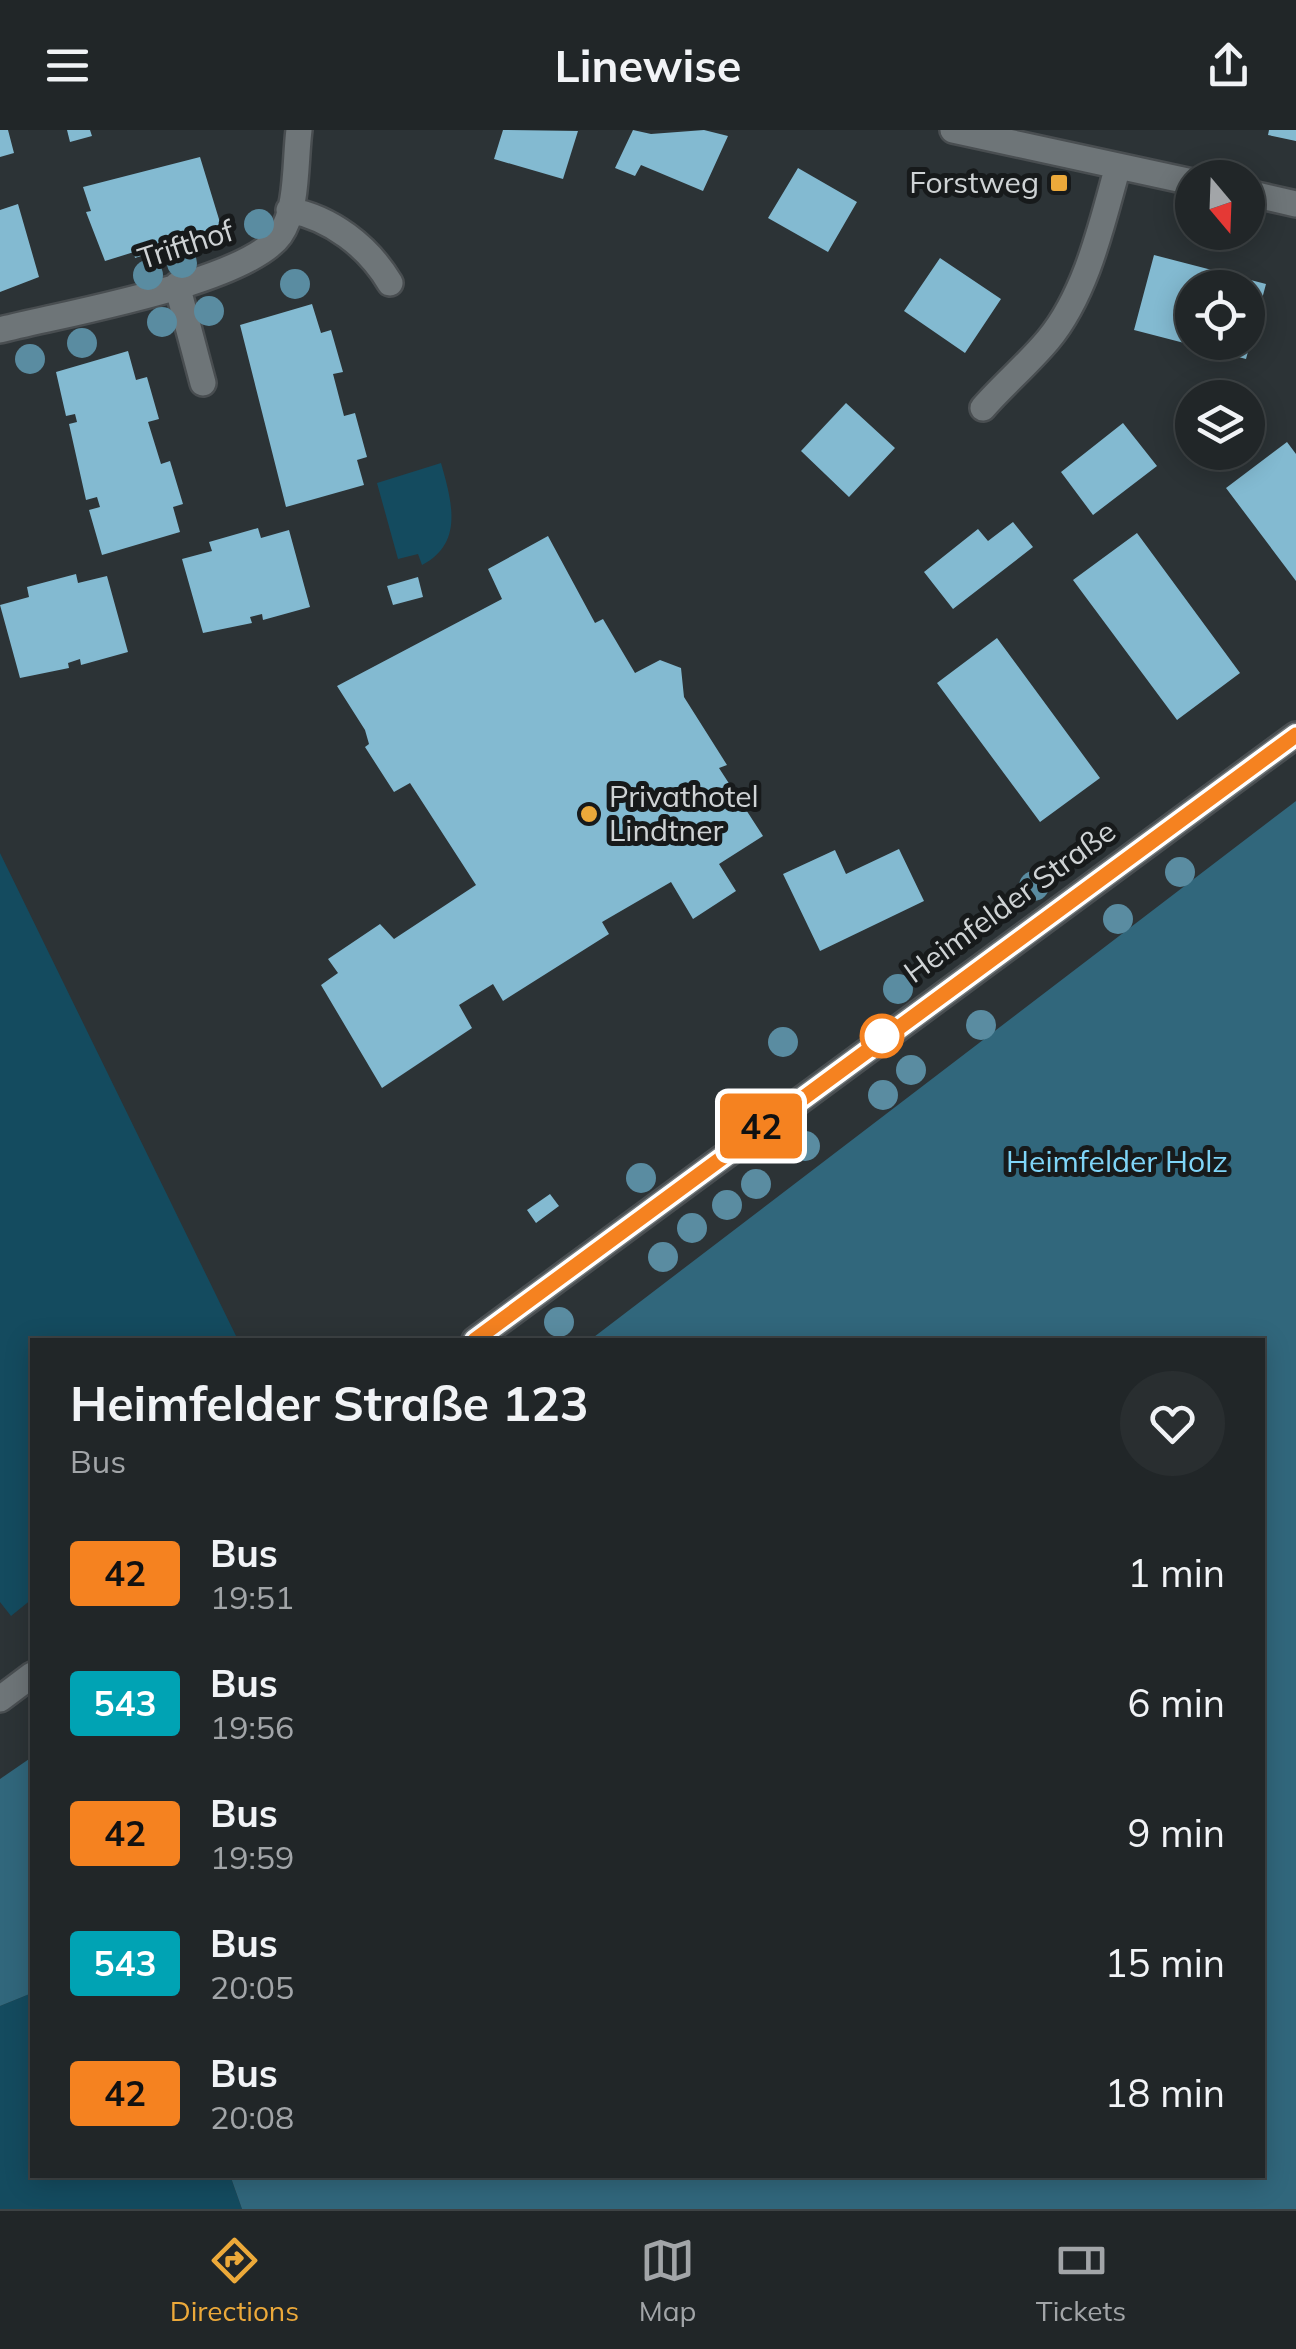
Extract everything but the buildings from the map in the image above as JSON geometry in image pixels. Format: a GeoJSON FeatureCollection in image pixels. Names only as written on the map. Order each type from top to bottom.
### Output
{"type":"FeatureCollection","features":[{"type":"Feature","properties":{"kind":"street","name":"Trifthof"},"geometry":{"type":"LineString","coordinates":[[0,330],[224,272],[262,253],[282,234],[298,130]]}},
{"type":"Feature","properties":{"kind":"street"},"geometry":{"type":"LineString","coordinates":[[953,130],[1175,178]]}},
{"type":"Feature","properties":{"kind":"street"},"geometry":{"type":"LineString","coordinates":[[984,408],[1050,338],[1062,318],[1094,250],[1118,166]]}},
{"type":"Feature","properties":{"kind":"street"},"geometry":{"type":"LineString","coordinates":[[1265,197],[1296,204]]}},
{"type":"Feature","properties":{"kind":"street"},"geometry":{"type":"LineString","coordinates":[[288,210],[318,219],[353,240],[379,264],[390,283]]}},
{"type":"Feature","properties":{"kind":"street"},"geometry":{"type":"LineString","coordinates":[[177,285],[202,384]]}},
{"type":"Feature","properties":{"kind":"street","name":"Heimfelder Straße"},"geometry":{"type":"LineString","coordinates":[[478,1338],[1296,735]]}},
{"type":"Feature","properties":{"kind":"street"},"geometry":{"type":"LineString","coordinates":[[0,1699],[30,1676]]}},
{"type":"Feature","properties":{"kind":"shaded area"},"geometry":{"type":"Polygon","coordinates":[[[441,463],[451,507],[444,545],[422,565],[418,554],[398,559],[377,483],[441,463]]]}},
{"type":"Feature","properties":{"kind":"shaded area","name":"Heimfelder Holz"},"geometry":{"type":"Polygon","coordinates":[[[1296,801],[1296,2209],[242,2209],[231,2178],[1265,2178],[1265,1338],[593,1338],[1296,801]]]}},
{"type":"Feature","properties":{"kind":"shaded area"},"geometry":{"type":"Polygon","coordinates":[[[0,853],[237,1338],[30,1338],[30,1601],[11,1616],[0,1602],[0,853]]]}},
{"type":"Feature","properties":{"kind":"shaded area"},"geometry":{"type":"Polygon","coordinates":[[[30,1758],[30,1994],[0,2006],[0,1779],[30,1758]]]}},
{"type":"Feature","properties":{"kind":"shaded area"},"geometry":{"type":"Polygon","coordinates":[[[30,1994],[30,2178],[231,2178],[242,2209],[0,2209],[0,2006],[30,1994]]]}},
{"type":"Feature","properties":{"kind":"bus line","name":"42"},"geometry":{"type":"LineString","coordinates":[[478,1338],[1296,735]]}},
{"type":"Feature","properties":{"kind":"place","name":"Forstweg"},"geometry":{"type":"Point","coordinates":[1059,183]}},
{"type":"Feature","properties":{"kind":"place","name":"Privathotel Lindtner"},"geometry":{"type":"Point","coordinates":[589,814]}}]}
